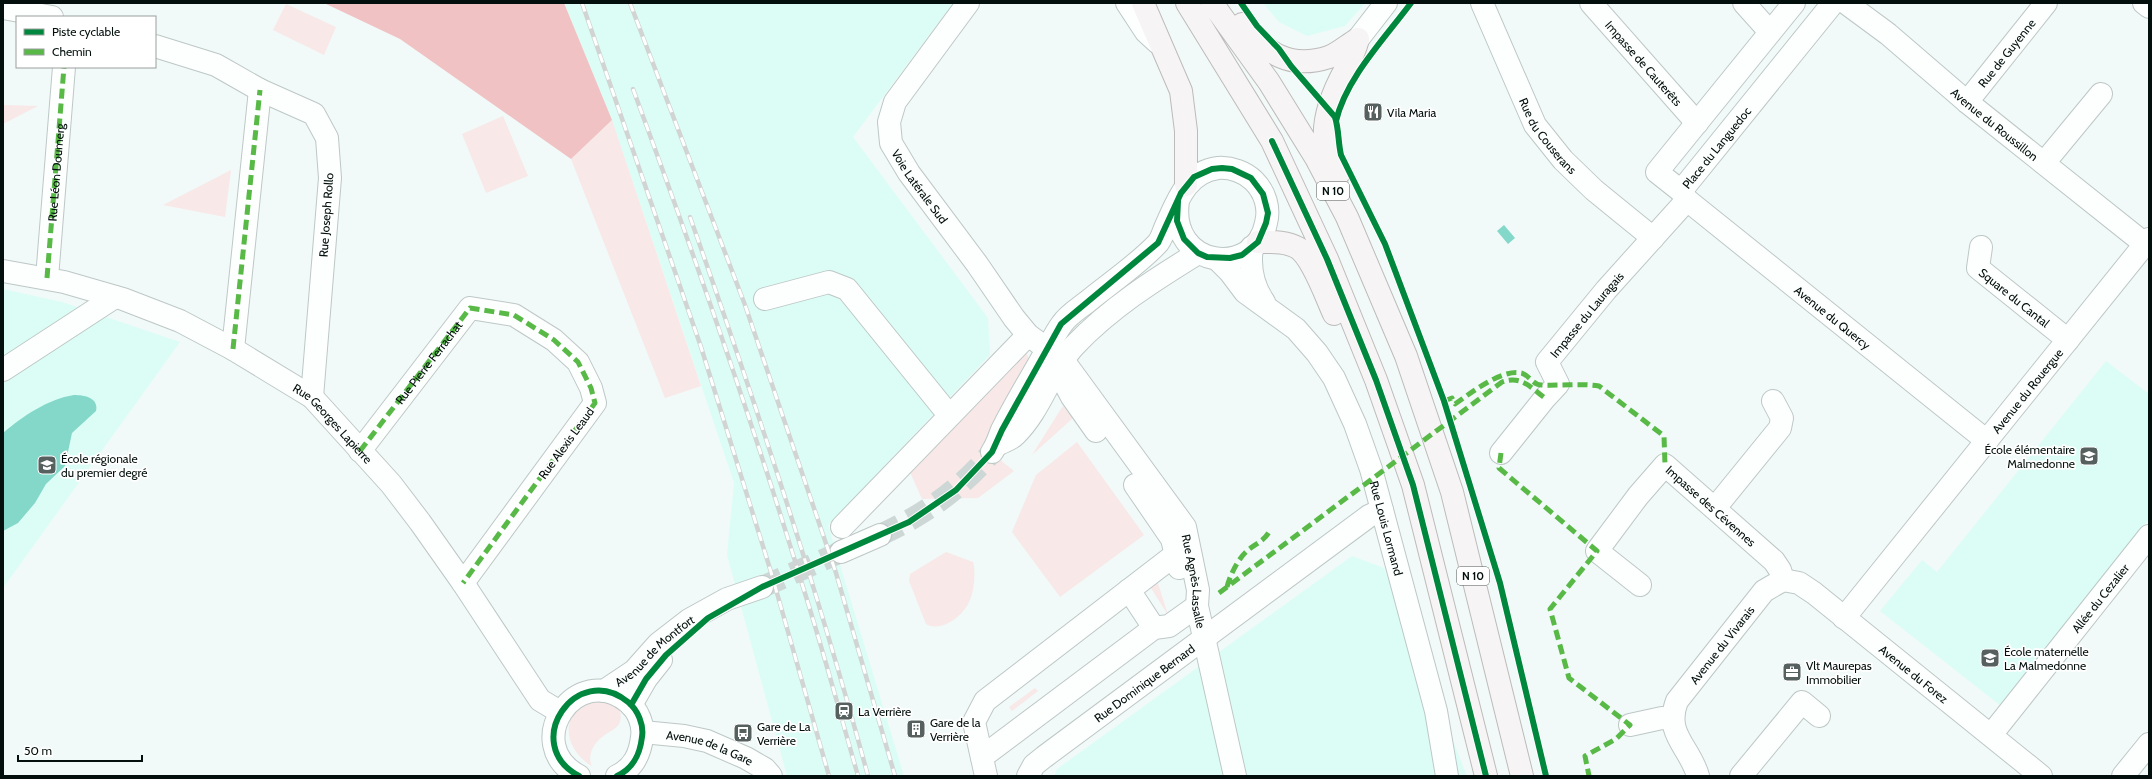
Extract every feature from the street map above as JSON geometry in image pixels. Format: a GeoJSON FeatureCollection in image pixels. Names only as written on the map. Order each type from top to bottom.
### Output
{"type":"FeatureCollection","features":[{"type":"Feature","properties":{"kind":"main road"},"geometry":{"type":"LineString","coordinates":[[1143,3],[1164,49],[1180,91],[1186,131],[1182,193]]}},
{"type":"Feature","properties":{"kind":"main road","name":"N 10"},"geometry":{"type":"LineString","coordinates":[[1187,3],[1272,141],[1326,259],[1376,380],[1413,485],[1486,776]]}},
{"type":"Feature","properties":{"kind":"main road"},"geometry":{"type":"LineString","coordinates":[[1218,11],[1240,22],[1265,48],[1277,56],[1285,58],[1305,61],[1330,56],[1358,39]]}},
{"type":"Feature","properties":{"kind":"main road","name":"N 10"},"geometry":{"type":"LineString","coordinates":[[1218,11],[1269,82],[1316,158],[1344,210],[1406,356],[1452,492],[1522,776]]}},
{"type":"Feature","properties":{"kind":"main road"},"geometry":{"type":"LineString","coordinates":[[1358,39],[1354,55],[1345,70],[1329,109],[1326,122],[1325,140],[1330,159],[1367,230],[1417,352],[1413,379]]}},
{"type":"Feature","properties":{"kind":"main road"},"geometry":{"type":"LineString","coordinates":[[1255,244],[1286,243],[1298,248],[1308,258],[1358,367],[1376,380]]}},
{"type":"Feature","properties":{"kind":"street","name":"Voie Latérale Sud"},"geometry":{"type":"LineString","coordinates":[[968,3],[891,109],[889,122],[891,143],[909,173],[1028,335],[1056,358]]}},
{"type":"Feature","properties":{"kind":"street"},"geometry":{"type":"LineString","coordinates":[[1126,3],[1146,32],[1164,49]]}},
{"type":"Feature","properties":{"kind":"street"},"geometry":{"type":"LineString","coordinates":[[1358,39],[1386,3]]}},
{"type":"Feature","properties":{"kind":"street","name":"Rue du Couserans"},"geometry":{"type":"LineString","coordinates":[[1482,3],[1535,125],[1563,160],[1594,190],[1653,238]]}},
{"type":"Feature","properties":{"kind":"street","name":"Impasse de Cauterêts"},"geometry":{"type":"LineString","coordinates":[[1591,3],[1697,123]]}},
{"type":"Feature","properties":{"kind":"street"},"geometry":{"type":"LineString","coordinates":[[1744,3],[1770,32]]}},
{"type":"Feature","properties":{"kind":"street","name":"Place du Languedoc"},"geometry":{"type":"LineString","coordinates":[[1794,3],[1657,172],[1684,196],[1833,3]]}},
{"type":"Feature","properties":{"kind":"street","name":"Avenue du Roussillon"},"geometry":{"type":"LineString","coordinates":[[1846,3],[1888,34],[1967,102],[2044,164],[2147,241]]}},
{"type":"Feature","properties":{"kind":"street","name":"Rue de Guyenne"},"geometry":{"type":"LineString","coordinates":[[1967,102],[2046,3]]}},
{"type":"Feature","properties":{"kind":"street"},"geometry":{"type":"LineString","coordinates":[[2144,3],[2149,7]]}},
{"type":"Feature","properties":{"kind":"street"},"geometry":{"type":"LineString","coordinates":[[3,8],[47,16]]}},
{"type":"Feature","properties":{"kind":"street","name":"Rue Joseph Rollo"},"geometry":{"type":"LineString","coordinates":[[156,46],[216,65],[260,90],[314,114],[327,138],[330,178],[312,397]]}},
{"type":"Feature","properties":{"kind":"street","name":"Rue Léon Doumerg"},"geometry":{"type":"LineString","coordinates":[[47,278],[64,68]]}},
{"type":"Feature","properties":{"kind":"street"},"geometry":{"type":"LineString","coordinates":[[233,349],[260,90]]}},
{"type":"Feature","properties":{"kind":"street"},"geometry":{"type":"LineString","coordinates":[[2044,164],[2102,94]]}},
{"type":"Feature","properties":{"kind":"street"},"geometry":{"type":"LineString","coordinates":[[1212,169],[1232,169],[1251,178],[1263,194],[1268,213],[1263,233],[1255,244],[1242,254],[1230,258],[1208,256],[1157,278],[1135,292],[1075,345],[1056,358],[1070,333],[1123,286],[1158,243],[1182,193],[1194,177],[1212,169]]}},
{"type":"Feature","properties":{"kind":"street"},"geometry":{"type":"LineString","coordinates":[[1182,193],[1177,221],[1180,230],[1184,239],[1208,256]]}},
{"type":"Feature","properties":{"kind":"street","name":"Impasse du Lauragais"},"geometry":{"type":"LineString","coordinates":[[1501,453],[1558,384],[1547,362],[1584,315],[1653,238],[1684,196]]}},
{"type":"Feature","properties":{"kind":"street","name":"Avenue du Quercy"},"geometry":{"type":"LineString","coordinates":[[1684,196],[1987,441]]}},
{"type":"Feature","properties":{"kind":"street","name":"Avenue du Rouergue"},"geometry":{"type":"LineString","coordinates":[[1844,618],[2147,241]]}},
{"type":"Feature","properties":{"kind":"street"},"geometry":{"type":"LineString","coordinates":[[994,448],[1015,436],[1044,396],[1056,358],[1061,324],[1158,243]]}},
{"type":"Feature","properties":{"kind":"street","name":"Rue Louis Lormand"},"geometry":{"type":"LineString","coordinates":[[1255,244],[1250,260],[1252,276],[1258,294],[1269,309]]}},
{"type":"Feature","properties":{"kind":"street","name":"Square du Cantal"},"geometry":{"type":"LineString","coordinates":[[1981,247],[1978,268],[2068,340]]}},
{"type":"Feature","properties":{"kind":"street","name":"Rue Louis Lormand"},"geometry":{"type":"LineString","coordinates":[[1208,256],[1230,272],[1245,292],[1296,329],[1317,353],[1334,378],[1357,430],[1371,469],[1436,712],[1447,776]]}},
{"type":"Feature","properties":{"kind":"street","name":"Rue Georges Lapierre"},"geometry":{"type":"LineString","coordinates":[[3,271],[47,278],[115,297],[180,321],[233,349],[312,397],[391,484],[463,583],[540,700],[560,712]]}},
{"type":"Feature","properties":{"kind":"street"},"geometry":{"type":"LineString","coordinates":[[765,299],[829,282],[847,289],[949,415]]}},
{"type":"Feature","properties":{"kind":"street"},"geometry":{"type":"LineString","coordinates":[[3,370],[115,297]]}},
{"type":"Feature","properties":{"kind":"street","name":"Rue Pierre Ferrachat"},"geometry":{"type":"LineString","coordinates":[[360,451],[470,308],[514,315]]}},
{"type":"Feature","properties":{"kind":"street","name":"Rue Alexis Leaud"},"geometry":{"type":"LineString","coordinates":[[463,583],[595,403],[591,388],[578,362],[554,340],[514,315]]}},
{"type":"Feature","properties":{"kind":"street"},"geometry":{"type":"LineString","coordinates":[[842,527],[1028,335]]}},
{"type":"Feature","properties":{"kind":"street","name":"Rue Agnès Lassalle"},"geometry":{"type":"LineString","coordinates":[[1056,358],[1081,411],[1162,522],[1172,540],[1186,594],[1197,606]]}},
{"type":"Feature","properties":{"kind":"street","name":"Rue Agnès Lassalle"},"geometry":{"type":"LineString","coordinates":[[1056,358],[1185,527],[1198,590],[1197,606],[1235,776]]}},
{"type":"Feature","properties":{"kind":"street"},"geometry":{"type":"LineString","coordinates":[[1715,508],[1780,428],[1782,418],[1773,401]]}},
{"type":"Feature","properties":{"kind":"street","name":"Impasse des Cévennes"},"geometry":{"type":"LineString","coordinates":[[1640,585],[1597,551],[1638,496],[1665,465],[1774,561],[1780,570],[1783,580]]}},
{"type":"Feature","properties":{"kind":"street","name":"Rue Dominique Bernard"},"geometry":{"type":"LineString","coordinates":[[1028,776],[1034,766],[1044,757],[1369,516],[1382,510]]}},
{"type":"Feature","properties":{"kind":"street"},"geometry":{"type":"LineString","coordinates":[[841,552],[880,535]]}},
{"type":"Feature","properties":{"kind":"street","name":"Allée du Cezalier"},"geometry":{"type":"LineString","coordinates":[[1991,735],[2149,536]]}},
{"type":"Feature","properties":{"kind":"street"},"geometry":{"type":"LineString","coordinates":[[1176,554],[985,701],[974,722],[984,766],[1154,628],[1169,626],[1197,606]]}},
{"type":"Feature","properties":{"kind":"street","name":"Avenue du Forez"},"geometry":{"type":"LineString","coordinates":[[1783,580],[1799,583],[2041,776]]}},
{"type":"Feature","properties":{"kind":"street","name":"Avenue du Vivarais"},"geometry":{"type":"LineString","coordinates":[[1672,718],[1677,701],[1686,688],[1764,591],[1783,580]]}},
{"type":"Feature","properties":{"kind":"street","name":"Avenue de Montfort"},"geometry":{"type":"LineString","coordinates":[[604,691],[634,671],[658,644],[689,620],[727,599],[762,587],[708,618],[678,643],[646,679],[631,705]]}},
{"type":"Feature","properties":{"kind":"street"},"geometry":{"type":"LineString","coordinates":[[1129,590],[1154,628]]}},
{"type":"Feature","properties":{"kind":"street"},"geometry":{"type":"LineString","coordinates":[[579,776],[562,763],[556,751],[553,738],[554,725],[560,712],[568,702],[579,695],[591,691],[604,691],[615,694],[631,705],[638,715],[643,732],[641,750],[634,763],[617,776]]}},
{"type":"Feature","properties":{"kind":"street"},"geometry":{"type":"LineString","coordinates":[[1741,776],[1802,702],[1819,716]]}},
{"type":"Feature","properties":{"kind":"street"},"geometry":{"type":"LineString","coordinates":[[1630,725],[1662,718],[1672,718],[1675,732],[1698,776]]}},
{"type":"Feature","properties":{"kind":"street","name":"Avenue de la Gare"},"geometry":{"type":"LineString","coordinates":[[643,732],[708,740],[746,758],[765,769],[771,776]]}},
{"type":"Feature","properties":{"kind":"street"},"geometry":{"type":"LineString","coordinates":[[2123,776],[2148,746]]}},
{"type":"Feature","properties":{"kind":"shaded area"},"geometry":{"type":"Polygon","coordinates":[[[324,3],[564,3],[612,120],[571,159],[400,39],[324,3]]]}},
{"type":"Feature","properties":{"kind":"shaded area"},"geometry":{"type":"Polygon","coordinates":[[[564,3],[953,3],[853,137],[988,318],[990,355],[828,525],[904,776],[787,776],[727,555],[734,483],[612,120],[564,3]]]}},
{"type":"Feature","properties":{"kind":"shaded area"},"geometry":{"type":"Polygon","coordinates":[[[1263,3],[1365,3],[1345,26],[1307,36],[1279,22],[1263,3]]]}},
{"type":"Feature","properties":{"kind":"shaded area"},"geometry":{"type":"Polygon","coordinates":[[[286,4],[336,27],[324,55],[273,30],[286,4]]]}},
{"type":"Feature","properties":{"kind":"shaded area"},"geometry":{"type":"Polygon","coordinates":[[[3,105],[38,106],[3,124],[3,105]]]}},
{"type":"Feature","properties":{"kind":"shaded area"},"geometry":{"type":"Polygon","coordinates":[[[503,116],[528,176],[486,193],[462,134],[503,116]]]}},
{"type":"Feature","properties":{"kind":"shaded area"},"geometry":{"type":"Polygon","coordinates":[[[612,120],[701,386],[665,398],[571,159],[612,120]]]}},
{"type":"Feature","properties":{"kind":"shaded area"},"geometry":{"type":"Polygon","coordinates":[[[231,170],[225,217],[163,205],[231,170]]]}},
{"type":"Feature","properties":{"kind":"shaded area"},"geometry":{"type":"Polygon","coordinates":[[[1504,225],[1515,238],[1508,244],[1497,231],[1504,225]]]}},
{"type":"Feature","properties":{"kind":"shaded area","name":"École régionale du premier degré"},"geometry":{"type":"Polygon","coordinates":[[[3,289],[62,302],[180,342],[3,588],[3,289]]]}},
{"type":"Feature","properties":{"kind":"shaded area"},"geometry":{"type":"Polygon","coordinates":[[[1026,350],[1029,360],[983,446],[1014,471],[978,498],[922,499],[909,470],[1026,350]]]}},
{"type":"Feature","properties":{"kind":"shaded area","name":"École élémentaire Malmedonne"},"geometry":{"type":"Polygon","coordinates":[[[2106,361],[2149,394],[2149,519],[2001,706],[1880,611],[1922,560],[1937,572],[2106,361]]]}},
{"type":"Feature","properties":{"kind":"shaded area"},"geometry":{"type":"Polygon","coordinates":[[[74,395],[87,397],[93,400],[96,411],[72,433],[65,466],[46,484],[35,503],[18,523],[3,531],[3,433],[19,420],[45,404],[74,395]]]}},
{"type":"Feature","properties":{"kind":"shaded area"},"geometry":{"type":"Polygon","coordinates":[[[1063,406],[1073,418],[1032,455],[1059,412],[1063,406]]]}},
{"type":"Feature","properties":{"kind":"shaded area"},"geometry":{"type":"Polygon","coordinates":[[[1077,442],[1144,535],[1060,597],[1012,532],[1036,475],[1077,442]]]}},
{"type":"Feature","properties":{"kind":"shaded area"},"geometry":{"type":"Polygon","coordinates":[[[946,552],[973,562],[973,588],[971,598],[962,613],[945,625],[932,626],[926,624],[909,581],[910,574],[946,552]]]}},
{"type":"Feature","properties":{"kind":"shaded area"},"geometry":{"type":"Polygon","coordinates":[[[1352,556],[1384,568],[1467,776],[1054,776],[1057,769],[1352,556]]]}},
{"type":"Feature","properties":{"kind":"shaded area"},"geometry":{"type":"Polygon","coordinates":[[[1156,577],[1168,615],[1147,582],[1156,577]]]}},
{"type":"Feature","properties":{"kind":"shaded area"},"geometry":{"type":"Polygon","coordinates":[[[1035,688],[1038,691],[1012,711],[1009,707],[1035,688]]]}},
{"type":"Feature","properties":{"kind":"shaded area"},"geometry":{"type":"Polygon","coordinates":[[[601,700],[619,706],[621,719],[614,729],[601,738],[593,747],[590,759],[592,766],[578,755],[573,747],[569,731],[570,722],[573,714],[580,707],[587,703],[601,700]]]}},
{"type":"Feature","properties":{"kind":"tunnel"},"geometry":{"type":"LineString","coordinates":[[880,535],[912,519],[941,500],[968,478],[992,452]]}},
{"type":"Feature","properties":{"kind":"tunnel"},"geometry":{"type":"LineString","coordinates":[[762,587],[841,552]]}},
{"type":"Feature","properties":{"kind":"railway"},"geometry":{"type":"LineString","coordinates":[[582,3],[701,347],[771,572],[829,776]]}},
{"type":"Feature","properties":{"kind":"railway"},"geometry":{"type":"LineString","coordinates":[[630,3],[745,305],[836,573],[895,776]]}},
{"type":"Feature","properties":{"kind":"railway"},"geometry":{"type":"LineString","coordinates":[[633,89],[700,275],[764,462],[818,634],[858,776]]}},
{"type":"Feature","properties":{"kind":"railway"},"geometry":{"type":"LineString","coordinates":[[690,217],[784,495],[828,635],[868,776]]}},
{"type":"Feature","properties":{"kind":"marked path"},"geometry":{"type":"LineString","coordinates":[[47,278],[64,68]]}},
{"type":"Feature","properties":{"kind":"marked path"},"geometry":{"type":"LineString","coordinates":[[233,349],[260,90]]}},
{"type":"Feature","properties":{"kind":"marked path"},"geometry":{"type":"LineString","coordinates":[[360,451],[470,308],[514,315],[554,340],[578,362],[591,388],[595,403],[463,583]]}},
{"type":"Feature","properties":{"kind":"marked path"},"geometry":{"type":"LineString","coordinates":[[1444,401],[1452,398],[1455,404],[1486,383],[1504,375],[1513,373],[1524,374],[1538,385],[1599,386],[1664,436],[1665,465]]}},
{"type":"Feature","properties":{"kind":"marked path"},"geometry":{"type":"LineString","coordinates":[[1219,593],[1502,382],[1509,380],[1520,381],[1530,386],[1545,398]]}},
{"type":"Feature","properties":{"kind":"marked path"},"geometry":{"type":"LineString","coordinates":[[1501,453],[1499,468],[1597,551],[1550,609],[1569,678],[1630,725],[1616,739],[1585,756],[1589,776]]}},
{"type":"Feature","properties":{"kind":"marked path"},"geometry":{"type":"LineString","coordinates":[[1227,587],[1232,572],[1240,558],[1265,538],[1269,532]]}},
{"type":"Feature","properties":{"kind":"cycle path"},"geometry":{"type":"LineString","coordinates":[[1241,3],[1257,26],[1279,49],[1291,66],[1335,117],[1341,155],[1385,244],[1444,401],[1500,583],[1546,776]]}},
{"type":"Feature","properties":{"kind":"cycle path"},"geometry":{"type":"LineString","coordinates":[[1336,121],[1348,89],[1357,74],[1378,44],[1411,3]]}},
{"type":"Feature","properties":{"kind":"cycle path"},"geometry":{"type":"LineString","coordinates":[[1272,141],[1327,259],[1376,380],[1413,485],[1486,776]]}},
{"type":"Feature","properties":{"kind":"cycle path"},"geometry":{"type":"LineString","coordinates":[[631,705],[646,679],[666,655],[708,618],[762,587],[909,522],[956,490],[992,452],[1002,430],[1061,324],[1158,243],[1181,193],[1194,177],[1212,169],[1222,168],[1232,169],[1251,178],[1263,194],[1268,213],[1266,223],[1258,242],[1242,255],[1230,258],[1207,257],[1198,253],[1184,239],[1177,221],[1178,201]]}},
{"type":"Feature","properties":{"kind":"cycle path"},"geometry":{"type":"LineString","coordinates":[[579,776],[562,762],[554,745],[555,727],[562,711],[574,699],[590,691],[609,692],[628,702],[635,709],[641,723],[642,737],[638,755],[632,765],[617,776]]}},
{"type":"Feature","properties":{"kind":"place","name":"Vila Maria"},"geometry":{"type":"Point","coordinates":[1373,112]}},
{"type":"Feature","properties":{"kind":"place","name":"École élémentaire Malmedonne"},"geometry":{"type":"Point","coordinates":[2089,456]}},
{"type":"Feature","properties":{"kind":"place","name":"École régionale du premier degré"},"geometry":{"type":"Point","coordinates":[47,465]}},
{"type":"Feature","properties":{"kind":"place","name":"École maternelle La Malmedonne"},"geometry":{"type":"Point","coordinates":[1990,658]}},
{"type":"Feature","properties":{"kind":"place","name":"Vlt Maurepas Immobilier"},"geometry":{"type":"Point","coordinates":[1792,672]}},
{"type":"Feature","properties":{"kind":"place","name":"La Verrière"},"geometry":{"type":"Point","coordinates":[844,711]}},
{"type":"Feature","properties":{"kind":"place","name":"Gare de la Verrière"},"geometry":{"type":"Point","coordinates":[916,729]}},
{"type":"Feature","properties":{"kind":"place","name":"Gare de La Verrière"},"geometry":{"type":"Point","coordinates":[743,733]}}]}
